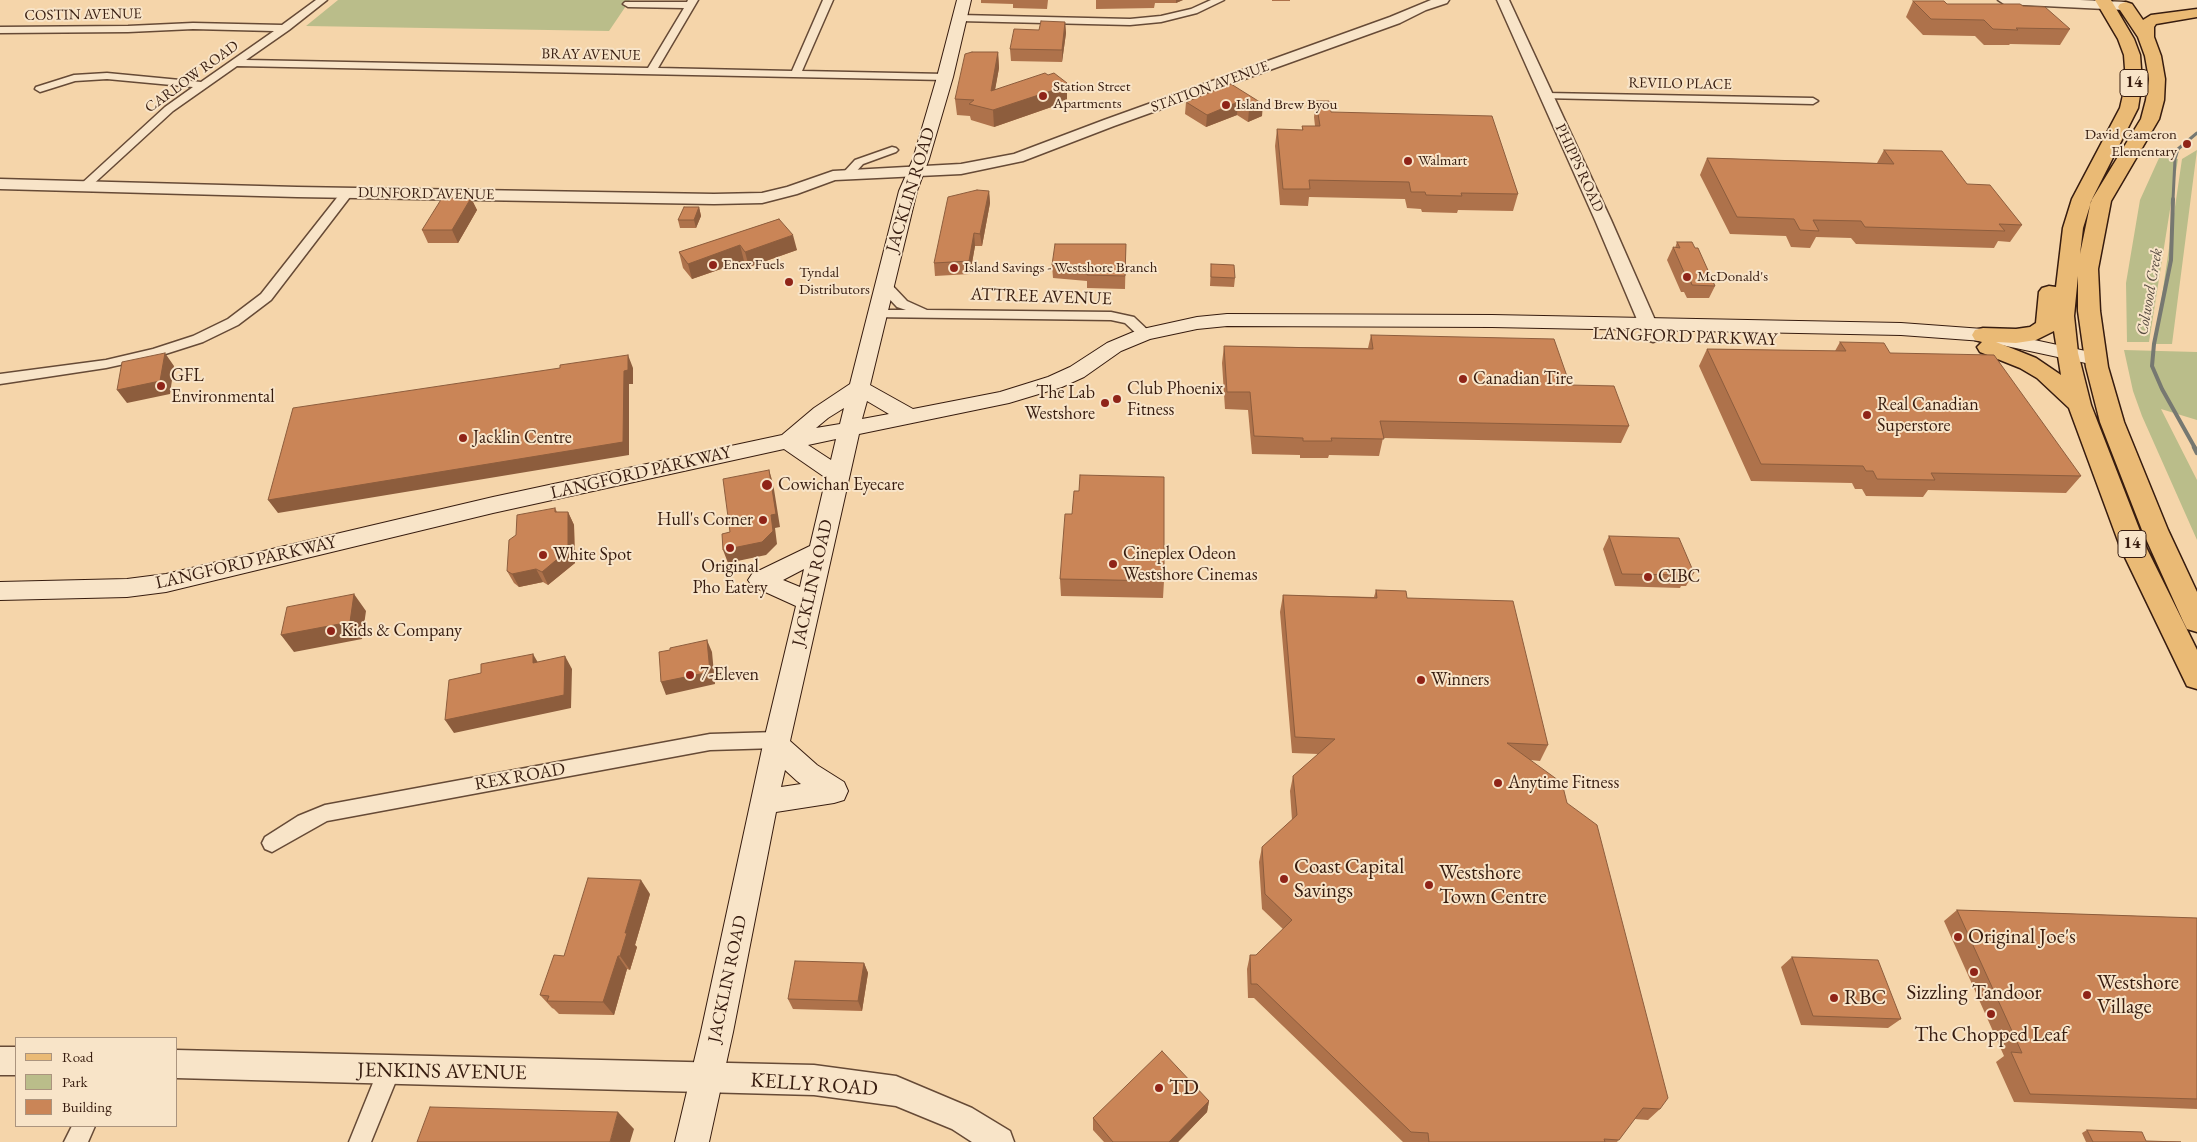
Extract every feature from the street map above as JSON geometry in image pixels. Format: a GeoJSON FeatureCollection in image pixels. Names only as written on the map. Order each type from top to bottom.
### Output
{"type":"FeatureCollection","features":[{"type":"Feature","properties":{"kind":"main road","name":"JACKLIN ROAD"},"geometry":{"type":"LineString","coordinates":[[692,1142],[707,1079],[776,743],[876,314],[908,192],[945,77],[964,0]]}},
{"type":"Feature","properties":{"kind":"main road"},"geometry":{"type":"LineString","coordinates":[[2126,3],[2197,13]]}},
{"type":"Feature","properties":{"kind":"main road","name":"14"},"geometry":{"type":"LineString","coordinates":[[2126,3],[2146,37],[2153,56],[2157,79],[2155,100],[2150,119],[2116,173],[2102,202],[2094,230],[2088,269],[2089,311],[2096,363],[2112,422],[2131,471],[2197,621]]}},
{"type":"Feature","properties":{"kind":"main road","name":"14"},"geometry":{"type":"LineString","coordinates":[[2126,3],[2126,39],[2132,55],[2134,82],[2129,108],[2082,199],[2073,228],[2063,316],[2067,357],[2079,405],[2134,550],[2197,678]]}},
{"type":"Feature","properties":{"kind":"main road"},"geometry":{"type":"LineString","coordinates":[[2146,37],[2146,26],[2151,20],[2197,13]]}},
{"type":"Feature","properties":{"kind":"main road"},"geometry":{"type":"LineString","coordinates":[[1985,341],[2036,333],[2047,326],[2051,254],[2059,218],[2071,185],[2102,161]]}},
{"type":"Feature","properties":{"kind":"main road","name":"LANGFORD PARKWAY"},"geometry":{"type":"LineString","coordinates":[[0,591],[127,588],[166,583],[493,505],[1035,389],[1077,372],[1114,347],[1145,334],[1197,323],[1227,320],[1271,321],[1290,326],[1316,328],[1650,330],[1917,342],[1985,341],[2014,350],[2096,363]]}},
{"type":"Feature","properties":{"kind":"main road"},"geometry":{"type":"LineString","coordinates":[[1985,341],[2045,373],[2079,405]]}},
{"type":"Feature","properties":{"kind":"main road"},"geometry":{"type":"LineString","coordinates":[[838,475],[787,441],[821,413],[859,388],[910,416]]}},
{"type":"Feature","properties":{"kind":"main road"},"geometry":{"type":"LineString","coordinates":[[809,601],[760,580],[821,552]]}},
{"type":"Feature","properties":{"kind":"main road"},"geometry":{"type":"LineString","coordinates":[[765,802],[834,791],[807,773],[776,743]]}},
{"type":"Feature","properties":{"kind":"street","name":"CARLOW ROAD"},"geometry":{"type":"LineString","coordinates":[[85,186],[169,109],[286,28],[322,0]]}},
{"type":"Feature","properties":{"kind":"street"},"geometry":{"type":"LineString","coordinates":[[796,74],[828,0]]}},
{"type":"Feature","properties":{"kind":"street"},"geometry":{"type":"LineString","coordinates":[[960,18],[1130,22],[1161,19],[1194,11],[1219,0]]}},
{"type":"Feature","properties":{"kind":"street","name":"STATION AVENUE"},"geometry":{"type":"LineString","coordinates":[[916,171],[961,169],[994,164],[1032,154],[1110,123],[1396,20],[1422,7],[1443,0]]}},
{"type":"Feature","properties":{"kind":"street","name":"PHIPPS ROAD"},"geometry":{"type":"LineString","coordinates":[[1503,0],[1650,330]]}},
{"type":"Feature","properties":{"kind":"street"},"geometry":{"type":"LineString","coordinates":[[2004,0],[2126,3]]}},
{"type":"Feature","properties":{"kind":"street"},"geometry":{"type":"LineString","coordinates":[[628,4],[691,2]]}},
{"type":"Feature","properties":{"kind":"street"},"geometry":{"type":"LineString","coordinates":[[651,71],[691,2]]}},
{"type":"Feature","properties":{"kind":"street","name":"COSTIN AVENUE"},"geometry":{"type":"LineString","coordinates":[[0,30],[128,29],[193,26],[286,28]]}},
{"type":"Feature","properties":{"kind":"street","name":"BRAY AVENUE"},"geometry":{"type":"LineString","coordinates":[[236,63],[945,77]]}},
{"type":"Feature","properties":{"kind":"street"},"geometry":{"type":"LineString","coordinates":[[40,89],[74,78],[107,76],[150,78],[203,85]]}},
{"type":"Feature","properties":{"kind":"street","name":"REVILO PLACE"},"geometry":{"type":"LineString","coordinates":[[1546,96],[1813,101]]}},
{"type":"Feature","properties":{"kind":"street","name":"DUNFORD AVENUE"},"geometry":{"type":"LineString","coordinates":[[849,174],[860,162],[892,150]]}},
{"type":"Feature","properties":{"kind":"street","name":"DUNFORD AVENUE"},"geometry":{"type":"LineString","coordinates":[[0,184],[348,193],[748,199],[774,196],[824,178],[849,174],[916,171]]}},
{"type":"Feature","properties":{"kind":"street"},"geometry":{"type":"LineString","coordinates":[[0,379],[106,364],[156,353],[198,340],[233,322],[266,297],[348,193]]}},
{"type":"Feature","properties":{"kind":"street","name":"ATTREE AVENUE"},"geometry":{"type":"LineString","coordinates":[[884,285],[902,304],[930,313]]}},
{"type":"Feature","properties":{"kind":"street","name":"ATTREE AVENUE"},"geometry":{"type":"LineString","coordinates":[[876,314],[1111,316],[1128,320],[1145,334]]}},
{"type":"Feature","properties":{"kind":"street","name":"REX ROAD"},"geometry":{"type":"LineString","coordinates":[[272,843],[305,822],[325,813],[710,742],[776,743]]}},
{"type":"Feature","properties":{"kind":"street"},"geometry":{"type":"LineString","coordinates":[[0,1061],[15,1061]]}},
{"type":"Feature","properties":{"kind":"street","name":"JENKINS AVENUE"},"geometry":{"type":"LineString","coordinates":[[178,1064],[707,1079]]}},
{"type":"Feature","properties":{"kind":"street"},"geometry":{"type":"LineString","coordinates":[[360,1142],[389,1071]]}},
{"type":"Feature","properties":{"kind":"street","name":"KELLY ROAD"},"geometry":{"type":"LineString","coordinates":[[707,1079],[814,1080],[896,1091],[962,1118],[999,1142]]}},
{"type":"Feature","properties":{"kind":"street"},"geometry":{"type":"LineString","coordinates":[[75,1142],[83,1127]]}},
{"type":"Feature","properties":{"kind":"green space"},"geometry":{"type":"Polygon","coordinates":[[[338,0],[630,0],[609,31],[306,26],[338,0]]]}},
{"type":"Feature","properties":{"kind":"green space"},"geometry":{"type":"Polygon","coordinates":[[[2197,150],[2172,344],[2155,344],[2182,159],[2197,150]]]}},
{"type":"Feature","properties":{"kind":"green space"},"geometry":{"type":"Polygon","coordinates":[[[2159,158],[2178,159],[2149,342],[2127,342],[2126,283],[2140,200],[2159,158]]]}},
{"type":"Feature","properties":{"kind":"green space"},"geometry":{"type":"Polygon","coordinates":[[[2124,350],[2197,352],[2197,420],[2161,409],[2197,480],[2197,540],[2142,416],[2133,391],[2124,350]]]}},
{"type":"Feature","properties":{"kind":"building"},"geometry":{"type":"Polygon","coordinates":[[[1913,1],[1944,1],[1947,4],[2020,4],[2023,6],[2045,7],[2070,29],[1993,29],[1984,20],[1931,19],[1913,1]]]}},
{"type":"Feature","properties":{"kind":"building"},"geometry":{"type":"Polygon","coordinates":[[[1041,21],[1065,22],[1062,50],[1010,49],[1014,29],[1039,30],[1041,21]]]}},
{"type":"Feature","properties":{"kind":"building"},"geometry":{"type":"Polygon","coordinates":[[[972,52],[998,52],[991,91],[1045,73],[1048,75],[1054,73],[1067,83],[1061,85],[1063,87],[993,110],[969,104],[974,100],[955,99],[965,54],[972,52]]]}},
{"type":"Feature","properties":{"kind":"building"},"geometry":{"type":"Polygon","coordinates":[[[1231,84],[1263,104],[1249,109],[1238,102],[1207,115],[1186,102],[1231,84]]]}},
{"type":"Feature","properties":{"kind":"building","name":"Walmart"},"geometry":{"type":"Polygon","coordinates":[[[1316,101],[1329,101],[1331,112],[1492,116],[1518,194],[1461,193],[1462,196],[1426,195],[1425,192],[1411,192],[1409,182],[1309,180],[1310,189],[1283,189],[1277,129],[1303,130],[1302,126],[1320,126],[1316,101]]]}},
{"type":"Feature","properties":{"kind":"building"},"geometry":{"type":"Polygon","coordinates":[[[1884,150],[1942,151],[1967,184],[1990,185],[2022,225],[1999,224],[2005,231],[1865,227],[1861,221],[1813,220],[1819,231],[1800,230],[1794,219],[1737,217],[1707,158],[1894,164],[1884,150]]]}},
{"type":"Feature","properties":{"kind":"building"},"geometry":{"type":"Polygon","coordinates":[[[977,190],[989,191],[980,234],[974,233],[969,261],[934,263],[948,197],[977,190]]]}},
{"type":"Feature","properties":{"kind":"building"},"geometry":{"type":"Polygon","coordinates":[[[442,198],[471,198],[452,230],[422,230],[442,198]]]}},
{"type":"Feature","properties":{"kind":"building"},"geometry":{"type":"Polygon","coordinates":[[[684,207],[699,207],[694,220],[678,220],[684,207]]]}},
{"type":"Feature","properties":{"kind":"building"},"geometry":{"type":"Polygon","coordinates":[[[779,219],[793,235],[745,252],[740,245],[688,264],[679,252],[779,219]]]}},
{"type":"Feature","properties":{"kind":"building"},"geometry":{"type":"Polygon","coordinates":[[[1677,242],[1692,242],[1695,248],[1698,248],[1715,286],[1692,285],[1690,279],[1687,279],[1673,247],[1680,248],[1677,242]]]}},
{"type":"Feature","properties":{"kind":"building"},"geometry":{"type":"Polygon","coordinates":[[[1055,244],[1126,244],[1125,276],[1087,275],[1088,268],[1052,265],[1055,244]]]}},
{"type":"Feature","properties":{"kind":"building"},"geometry":{"type":"Polygon","coordinates":[[[1211,264],[1234,265],[1235,278],[1211,277],[1211,264]]]}},
{"type":"Feature","properties":{"kind":"building"},"geometry":{"type":"Polygon","coordinates":[[[1371,335],[1554,339],[1570,385],[1614,386],[1629,426],[1380,421],[1384,439],[1331,438],[1332,441],[1303,441],[1303,438],[1254,436],[1250,392],[1227,392],[1224,346],[1373,349],[1371,335]]]}},
{"type":"Feature","properties":{"kind":"building","name":"Real Canadian Superstore"},"geometry":{"type":"Polygon","coordinates":[[[1840,342],[1884,343],[1890,353],[1994,355],[2081,476],[1931,473],[1935,480],[1877,479],[1873,471],[1866,471],[1863,466],[1761,464],[1707,349],[1846,351],[1840,342]]]}},
{"type":"Feature","properties":{"kind":"building"},"geometry":{"type":"Polygon","coordinates":[[[165,353],[160,381],[117,390],[122,362],[165,353]]]}},
{"type":"Feature","properties":{"kind":"building","name":"Jacklin Centre"},"geometry":{"type":"Polygon","coordinates":[[[628,355],[628,370],[624,371],[623,442],[268,500],[293,408],[560,368],[560,365],[628,355]]]}},
{"type":"Feature","properties":{"kind":"building","name":"Hull's Corner"},"geometry":{"type":"Polygon","coordinates":[[[769,470],[776,514],[771,515],[773,531],[762,542],[723,550],[722,534],[730,532],[723,479],[769,470]]]}},
{"type":"Feature","properties":{"kind":"building","name":"Cineplex Odeon Westshore Cinemas"},"geometry":{"type":"Polygon","coordinates":[[[1080,475],[1164,477],[1164,581],[1060,579],[1065,514],[1072,514],[1074,491],[1079,491],[1080,475]]]}},
{"type":"Feature","properties":{"kind":"building","name":"White Spot"},"geometry":{"type":"Polygon","coordinates":[[[555,508],[555,512],[568,512],[568,550],[542,572],[536,569],[512,574],[507,571],[509,540],[516,535],[517,515],[555,508]]]}},
{"type":"Feature","properties":{"kind":"building"},"geometry":{"type":"Polygon","coordinates":[[[1609,536],[1679,538],[1694,573],[1686,573],[1687,575],[1622,574],[1609,536]]]}},
{"type":"Feature","properties":{"kind":"building","name":"Westshore Town Centre"},"geometry":{"type":"Polygon","coordinates":[[[1376,590],[1406,591],[1407,598],[1513,601],[1548,745],[1507,743],[1562,783],[1567,803],[1597,825],[1668,1098],[1660,1109],[1643,1108],[1619,1140],[1604,1139],[1605,1142],[1429,1142],[1428,1133],[1411,1132],[1257,984],[1251,984],[1250,955],[1256,955],[1292,920],[1265,894],[1262,847],[1297,815],[1293,776],[1335,739],[1295,737],[1283,595],[1377,598],[1376,590]]]}},
{"type":"Feature","properties":{"kind":"building"},"geometry":{"type":"Polygon","coordinates":[[[354,594],[350,622],[281,635],[287,607],[354,594]]]}},
{"type":"Feature","properties":{"kind":"building"},"geometry":{"type":"Polygon","coordinates":[[[707,640],[710,672],[661,682],[659,652],[707,640]]]}},
{"type":"Feature","properties":{"kind":"building"},"geometry":{"type":"Polygon","coordinates":[[[533,654],[533,663],[565,656],[564,695],[445,720],[449,680],[481,673],[481,664],[533,654]]]}},
{"type":"Feature","properties":{"kind":"building"},"geometry":{"type":"Polygon","coordinates":[[[588,878],[641,880],[620,956],[618,956],[603,1002],[547,1001],[549,996],[540,995],[554,955],[564,956],[588,878]]]}},
{"type":"Feature","properties":{"kind":"building","name":"Westshore Village"},"geometry":{"type":"Polygon","coordinates":[[[1957,910],[2197,918],[2197,1099],[2030,1094],[2011,1052],[2022,1053],[1957,910]]]}},
{"type":"Feature","properties":{"kind":"building","name":"RBC"},"geometry":{"type":"Polygon","coordinates":[[[1792,957],[1878,960],[1901,1019],[1813,1016],[1792,957]]]}},
{"type":"Feature","properties":{"kind":"building"},"geometry":{"type":"Polygon","coordinates":[[[795,961],[864,963],[858,1001],[788,999],[795,961]]]}},
{"type":"Feature","properties":{"kind":"building","name":"TD"},"geometry":{"type":"Polygon","coordinates":[[[1162,1051],[1209,1101],[1169,1142],[1113,1142],[1093,1118],[1162,1051]]]}},
{"type":"Feature","properties":{"kind":"building"},"geometry":{"type":"Polygon","coordinates":[[[430,1107],[618,1112],[610,1142],[417,1142],[430,1107]]]}},
{"type":"Feature","properties":{"kind":"building"},"geometry":{"type":"Polygon","coordinates":[[[2087,1130],[2142,1132],[2146,1141],[2181,1142],[2093,1142],[2087,1130]]]}},
{"type":"Feature","properties":{"kind":"waterway","name":"Colwood Creek"},"geometry":{"type":"LineString","coordinates":[[2173,200],[2175,159],[2178,149],[2197,133]]}},
{"type":"Feature","properties":{"kind":"waterway","name":"Colwood Creek"},"geometry":{"type":"LineString","coordinates":[[2173,199],[2171,260],[2154,344],[2152,366],[2162,389],[2195,448]]}},
{"type":"Feature","properties":{"kind":"waterway","name":"Colwood Creek"},"geometry":{"type":"LineString","coordinates":[[2194,447],[2197,453]]}},
{"type":"Feature","properties":{"kind":"place","name":"Station Street Apartments"},"geometry":{"type":"Point","coordinates":[1043,96]}},
{"type":"Feature","properties":{"kind":"place","name":"Island Brew Byou"},"geometry":{"type":"Point","coordinates":[1226,105]}},
{"type":"Feature","properties":{"kind":"place","name":"David Cameron Elementary"},"geometry":{"type":"Point","coordinates":[2187,144]}},
{"type":"Feature","properties":{"kind":"place","name":"Walmart"},"geometry":{"type":"Point","coordinates":[1408,161]}},
{"type":"Feature","properties":{"kind":"place","name":"Enex Fuels"},"geometry":{"type":"Point","coordinates":[713,265]}},
{"type":"Feature","properties":{"kind":"place","name":"Island Savings - Westshore Branch"},"geometry":{"type":"Point","coordinates":[954,268]}},
{"type":"Feature","properties":{"kind":"place","name":"McDonald's"},"geometry":{"type":"Point","coordinates":[1687,277]}},
{"type":"Feature","properties":{"kind":"place","name":"Tyndal Distributors"},"geometry":{"type":"Point","coordinates":[789,282]}},
{"type":"Feature","properties":{"kind":"place","name":"Canadian Tire"},"geometry":{"type":"Point","coordinates":[1463,379]}},
{"type":"Feature","properties":{"kind":"place","name":"GFL Environmental"},"geometry":{"type":"Point","coordinates":[161,386]}},
{"type":"Feature","properties":{"kind":"place","name":"Club Phoenix Fitness"},"geometry":{"type":"Point","coordinates":[1117,399]}},
{"type":"Feature","properties":{"kind":"place","name":"The Lab Westshore"},"geometry":{"type":"Point","coordinates":[1105,403]}},
{"type":"Feature","properties":{"kind":"place","name":"Real Canadian Superstore"},"geometry":{"type":"Point","coordinates":[1867,415]}},
{"type":"Feature","properties":{"kind":"place","name":"Jacklin Centre"},"geometry":{"type":"Point","coordinates":[463,438]}},
{"type":"Feature","properties":{"kind":"place","name":"Cowichan Eyecare"},"geometry":{"type":"Point","coordinates":[767,485]}},
{"type":"Feature","properties":{"kind":"place","name":"Hull's Corner"},"geometry":{"type":"Point","coordinates":[763,520]}},
{"type":"Feature","properties":{"kind":"place","name":"Original Pho Eatery"},"geometry":{"type":"Point","coordinates":[730,548]}},
{"type":"Feature","properties":{"kind":"place","name":"White Spot"},"geometry":{"type":"Point","coordinates":[543,555]}},
{"type":"Feature","properties":{"kind":"place","name":"Cineplex Odeon Westshore Cinemas"},"geometry":{"type":"Point","coordinates":[1113,564]}},
{"type":"Feature","properties":{"kind":"place","name":"CIBC"},"geometry":{"type":"Point","coordinates":[1648,577]}},
{"type":"Feature","properties":{"kind":"place","name":"Kids & Company"},"geometry":{"type":"Point","coordinates":[331,631]}},
{"type":"Feature","properties":{"kind":"place","name":"7-Eleven"},"geometry":{"type":"Point","coordinates":[690,675]}},
{"type":"Feature","properties":{"kind":"place","name":"Winners"},"geometry":{"type":"Point","coordinates":[1421,680]}},
{"type":"Feature","properties":{"kind":"place","name":"Anytime Fitness"},"geometry":{"type":"Point","coordinates":[1498,783]}},
{"type":"Feature","properties":{"kind":"place","name":"Coast Capital Savings"},"geometry":{"type":"Point","coordinates":[1284,879]}},
{"type":"Feature","properties":{"kind":"place","name":"Westshore Town Centre"},"geometry":{"type":"Point","coordinates":[1429,885]}},
{"type":"Feature","properties":{"kind":"place","name":"Original Joe's"},"geometry":{"type":"Point","coordinates":[1958,937]}},
{"type":"Feature","properties":{"kind":"place","name":"Sizzling Tandoor"},"geometry":{"type":"Point","coordinates":[1974,972]}},
{"type":"Feature","properties":{"kind":"place","name":"Westshore Village"},"geometry":{"type":"Point","coordinates":[2087,995]}},
{"type":"Feature","properties":{"kind":"place","name":"RBC"},"geometry":{"type":"Point","coordinates":[1834,998]}},
{"type":"Feature","properties":{"kind":"place","name":"The Chopped Leaf"},"geometry":{"type":"Point","coordinates":[1991,1014]}},
{"type":"Feature","properties":{"kind":"place","name":"TD"},"geometry":{"type":"Point","coordinates":[1159,1088]}}]}
